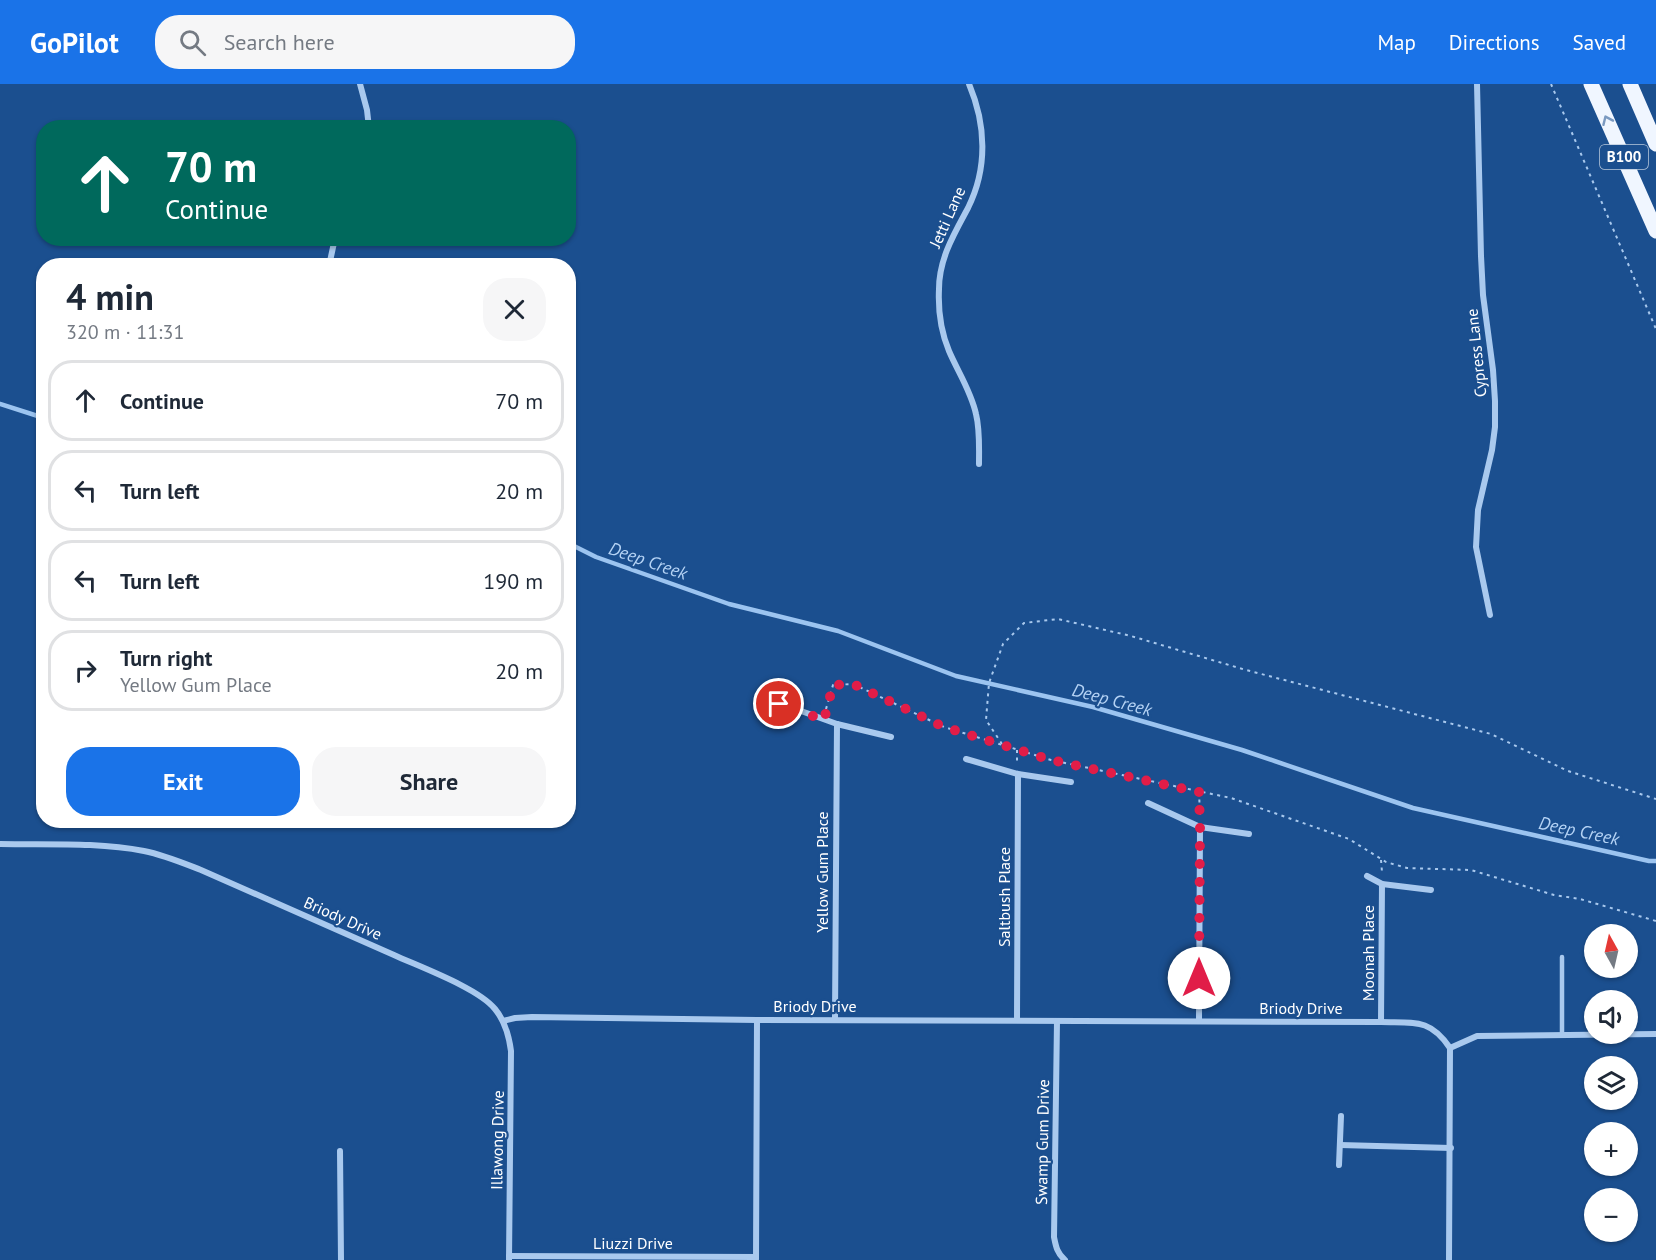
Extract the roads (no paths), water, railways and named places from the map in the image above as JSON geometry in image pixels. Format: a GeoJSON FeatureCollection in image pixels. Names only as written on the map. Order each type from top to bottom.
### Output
{"type":"FeatureCollection","features":[{"type":"Feature","properties":{"kind":"main road","name":"B100"},"geometry":{"type":"LineString","coordinates":[[1591,84],[1656,231]]}},
{"type":"Feature","properties":{"kind":"main road","name":"B100"},"geometry":{"type":"LineString","coordinates":[[1630,84],[1656,144]]}},
{"type":"Feature","properties":{"kind":"street"},"geometry":{"type":"LineString","coordinates":[[360,84],[368,120]]}},
{"type":"Feature","properties":{"kind":"street","name":"Jetti Lane"},"geometry":{"type":"LineString","coordinates":[[969,84],[981,119],[981,164],[975,190],[945,255],[939,288],[941,321],[945,338],[976,414],[979,464]]}},
{"type":"Feature","properties":{"kind":"street","name":"Cypress Lane"},"geometry":{"type":"LineString","coordinates":[[1477,84],[1480,256],[1493,370],[1495,427],[1478,510],[1476,547],[1490,615]]}},
{"type":"Feature","properties":{"kind":"street"},"geometry":{"type":"LineString","coordinates":[[779,704],[837,724],[891,737]]}},
{"type":"Feature","properties":{"kind":"street","name":"Yellow Gum Place"},"geometry":{"type":"LineString","coordinates":[[835,1019],[837,724]]}},
{"type":"Feature","properties":{"kind":"street"},"geometry":{"type":"LineString","coordinates":[[966,759],[1018,774],[1071,782]]}},
{"type":"Feature","properties":{"kind":"street","name":"Saltbush Place"},"geometry":{"type":"LineString","coordinates":[[1017,1020],[1018,774]]}},
{"type":"Feature","properties":{"kind":"street"},"geometry":{"type":"LineString","coordinates":[[1148,803],[1200,827],[1249,834]]}},
{"type":"Feature","properties":{"kind":"street"},"geometry":{"type":"LineString","coordinates":[[1199,1021],[1200,827]]}},
{"type":"Feature","properties":{"kind":"street","name":"Briody Drive"},"geometry":{"type":"LineString","coordinates":[[0,844],[112,847],[145,851],[174,860],[212,874],[443,976],[484,1000],[495,1009],[503,1021],[532,1017],[1381,1022],[1422,1024],[1432,1028],[1443,1037],[1450,1048]]}},
{"type":"Feature","properties":{"kind":"street","name":"Moonah Place"},"geometry":{"type":"LineString","coordinates":[[1367,876],[1382,884],[1431,890]]}},
{"type":"Feature","properties":{"kind":"street","name":"Moonah Place"},"geometry":{"type":"LineString","coordinates":[[1381,1022],[1382,884]]}},
{"type":"Feature","properties":{"kind":"street","name":"Liuzzi Drive"},"geometry":{"type":"LineString","coordinates":[[509,1258],[756,1258],[757,1020]]}},
{"type":"Feature","properties":{"kind":"street","name":"Illawong Drive"},"geometry":{"type":"LineString","coordinates":[[503,1021],[509,1036],[512,1058],[509,1258]]}},
{"type":"Feature","properties":{"kind":"street","name":"Swamp Gum Drive"},"geometry":{"type":"LineString","coordinates":[[1058,1021],[1054,1237],[1059,1255],[1065,1260]]}},
{"type":"Feature","properties":{"kind":"street"},"geometry":{"type":"LineString","coordinates":[[1449,1260],[1450,1048],[1477,1036],[1656,1034]]}},
{"type":"Feature","properties":{"kind":"street"},"geometry":{"type":"LineString","coordinates":[[1339,1165],[1341,1116]]}},
{"type":"Feature","properties":{"kind":"street"},"geometry":{"type":"LineString","coordinates":[[1340,1145],[1451,1148]]}},
{"type":"Feature","properties":{"kind":"street"},"geometry":{"type":"LineString","coordinates":[[340,1151],[341,1260]]}},
{"type":"Feature","properties":{"kind":"lane"},"geometry":{"type":"LineString","coordinates":[[1562,957],[1562,1036]]}},
{"type":"Feature","properties":{"kind":"waterway","name":"Deep Creek"},"geometry":{"type":"LineString","coordinates":[[0,404],[36,415]]}},
{"type":"Feature","properties":{"kind":"waterway","name":"Deep Creek"},"geometry":{"type":"LineString","coordinates":[[576,547],[596,557],[729,604],[838,631],[956,676],[1093,707],[1242,750],[1413,808],[1656,861]]}}]}
